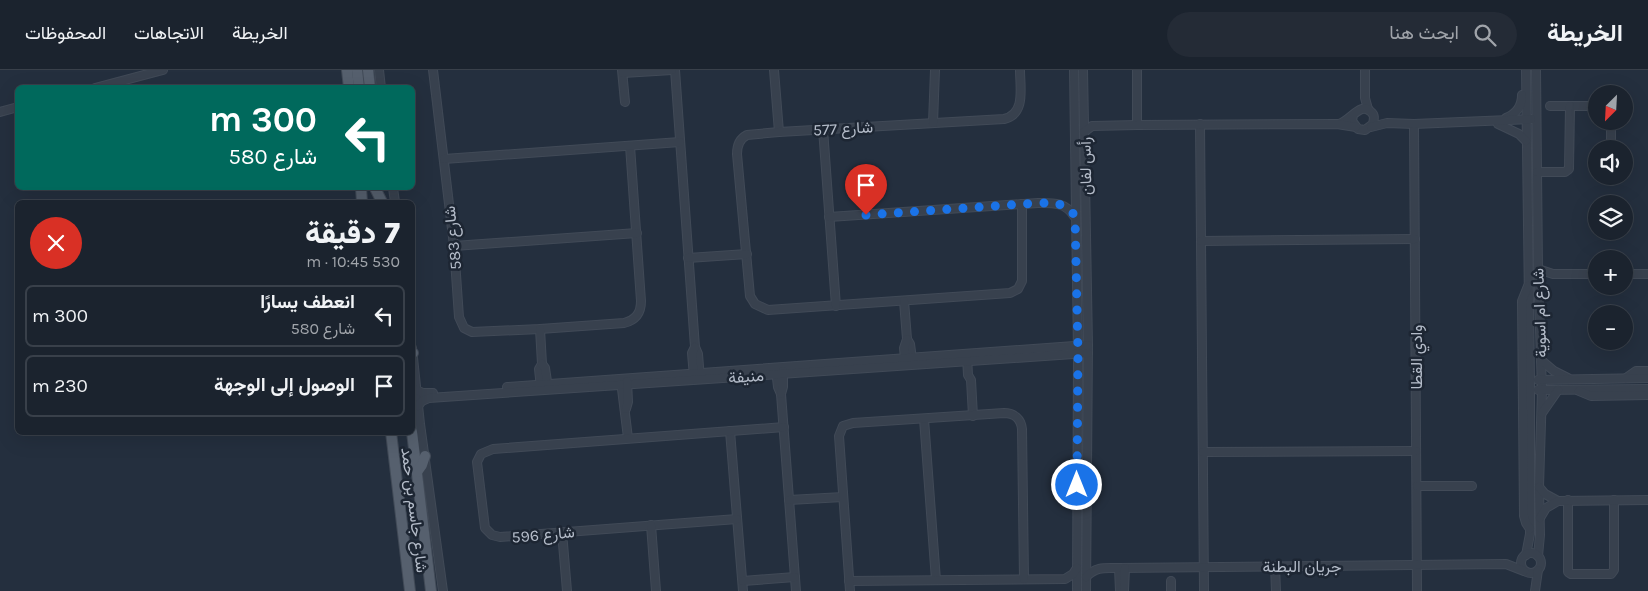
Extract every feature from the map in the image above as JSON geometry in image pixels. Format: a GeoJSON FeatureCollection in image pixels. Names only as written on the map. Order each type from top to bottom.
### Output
{"type":"FeatureCollection","features":[{"type":"Feature","properties":{"kind":"main road"},"geometry":{"type":"LineString","coordinates":[[347,70],[349,85]]}},
{"type":"Feature","properties":{"kind":"main road"},"geometry":{"type":"LineString","coordinates":[[357,70],[359,85]]}},
{"type":"Feature","properties":{"kind":"main road"},"geometry":{"type":"LineString","coordinates":[[368,70],[370,85]]}},
{"type":"Feature","properties":{"kind":"main road","name":"شارع جاسم بن حمد"},"geometry":{"type":"LineString","coordinates":[[391,435],[410,591]]}},
{"type":"Feature","properties":{"kind":"main road","name":"شارع جاسم بن حمد"},"geometry":{"type":"LineString","coordinates":[[412,435],[431,591]]}},
{"type":"Feature","properties":{"kind":"main road"},"geometry":{"type":"LineString","coordinates":[[417,472],[422,465],[424,456]]}},
{"type":"Feature","properties":{"kind":"street"},"geometry":{"type":"LineString","coordinates":[[106,85],[163,70]]}},
{"type":"Feature","properties":{"kind":"street"},"geometry":{"type":"LineString","coordinates":[[379,70],[381,85]]}},
{"type":"Feature","properties":{"kind":"street"},"geometry":{"type":"LineString","coordinates":[[433,70],[439,70]]}},
{"type":"Feature","properties":{"kind":"street","name":"شارع 583"},"geometry":{"type":"LineString","coordinates":[[433,70],[454,246],[460,317],[464,328],[476,333],[624,323],[636,317],[641,305],[630,146]]}},
{"type":"Feature","properties":{"kind":"street"},"geometry":{"type":"LineString","coordinates":[[625,102],[622,72],[673,70],[695,347],[698,354],[697,377]]}},
{"type":"Feature","properties":{"kind":"street"},"geometry":{"type":"LineString","coordinates":[[774,70],[779,132]]}},
{"type":"Feature","properties":{"kind":"street"},"geometry":{"type":"LineString","coordinates":[[933,123],[934,70]]}},
{"type":"Feature","properties":{"kind":"street","name":"شارع 577"},"geometry":{"type":"LineString","coordinates":[[1020,70],[1020,106],[1016,113],[1004,119],[779,132],[743,137],[738,145],[737,154],[750,296],[755,304],[768,310],[1001,294],[1018,289],[1022,281],[1022,204]]}},
{"type":"Feature","properties":{"kind":"street","name":"رأس لفان"},"geometry":{"type":"LineString","coordinates":[[1074,70],[1074,189],[1078,349],[1077,591]]}},
{"type":"Feature","properties":{"kind":"street","name":"رأس لفان"},"geometry":{"type":"LineString","coordinates":[[1083,70],[1088,349],[1086,591]]}},
{"type":"Feature","properties":{"kind":"street"},"geometry":{"type":"LineString","coordinates":[[1137,70],[1137,125]]}},
{"type":"Feature","properties":{"kind":"street"},"geometry":{"type":"LineString","coordinates":[[1361,70],[1362,104],[1364,109],[1387,123]]}},
{"type":"Feature","properties":{"kind":"street"},"geometry":{"type":"LineString","coordinates":[[1364,109],[1365,70]]}},
{"type":"Feature","properties":{"kind":"street","name":"شارع ام اسوية"},"geometry":{"type":"LineString","coordinates":[[1536,70],[1538,285],[1542,380],[1538,556]]}},
{"type":"Feature","properties":{"kind":"street"},"geometry":{"type":"LineString","coordinates":[[1501,121],[1511,116],[1519,107],[1526,72]]}},
{"type":"Feature","properties":{"kind":"street","name":"شارع ام اسوية"},"geometry":{"type":"LineString","coordinates":[[1525,556],[1530,539],[1526,72]]}},
{"type":"Feature","properties":{"kind":"street"},"geometry":{"type":"LineString","coordinates":[[1550,106],[1588,106]]}},
{"type":"Feature","properties":{"kind":"street"},"geometry":{"type":"LineString","coordinates":[[1537,174],[1566,172],[1570,168],[1570,106]]}},
{"type":"Feature","properties":{"kind":"street"},"geometry":{"type":"LineString","coordinates":[[0,112],[15,108]]}},
{"type":"Feature","properties":{"kind":"street"},"geometry":{"type":"LineString","coordinates":[[1337,124],[1346,121],[1364,109]]}},
{"type":"Feature","properties":{"kind":"street"},"geometry":{"type":"LineString","coordinates":[[1353,115],[1352,121],[1356,127]]}},
{"type":"Feature","properties":{"kind":"street"},"geometry":{"type":"LineString","coordinates":[[1371,127],[1374,116]]}},
{"type":"Feature","properties":{"kind":"street"},"geometry":{"type":"LineString","coordinates":[[1084,118],[1092,126]]}},
{"type":"Feature","properties":{"kind":"street"},"geometry":{"type":"LineString","coordinates":[[1501,121],[1526,141]]}},
{"type":"Feature","properties":{"kind":"street"},"geometry":{"type":"LineString","coordinates":[[1084,132],[1092,126],[1337,124],[1365,130],[1387,123],[1536,121]]}},
{"type":"Feature","properties":{"kind":"street"},"geometry":{"type":"LineString","coordinates":[[1200,124],[1204,591]]}},
{"type":"Feature","properties":{"kind":"street","name":"وادي القطا"},"geometry":{"type":"LineString","coordinates":[[1414,124],[1417,591]]}},
{"type":"Feature","properties":{"kind":"street"},"geometry":{"type":"LineString","coordinates":[[823,129],[836,306]]}},
{"type":"Feature","properties":{"kind":"street"},"geometry":{"type":"LineString","coordinates":[[444,159],[680,142]]}},
{"type":"Feature","properties":{"kind":"street"},"geometry":{"type":"LineString","coordinates":[[1060,204],[1068,198],[1074,189]]}},
{"type":"Feature","properties":{"kind":"street"},"geometry":{"type":"LineString","coordinates":[[829,217],[1022,204],[1060,204],[1068,208],[1075,216]]}},
{"type":"Feature","properties":{"kind":"street"},"geometry":{"type":"LineString","coordinates":[[454,246],[637,233]]}},
{"type":"Feature","properties":{"kind":"street"},"geometry":{"type":"LineString","coordinates":[[1202,241],[1414,239]]}},
{"type":"Feature","properties":{"kind":"street"},"geometry":{"type":"LineString","coordinates":[[688,258],[747,254]]}},
{"type":"Feature","properties":{"kind":"street"},"geometry":{"type":"LineString","coordinates":[[1538,269],[1553,274],[1588,274]]}},
{"type":"Feature","properties":{"kind":"street"},"geometry":{"type":"LineString","coordinates":[[1538,285],[1553,274]]}},
{"type":"Feature","properties":{"kind":"street"},"geometry":{"type":"LineString","coordinates":[[1633,274],[1648,274]]}},
{"type":"Feature","properties":{"kind":"street"},"geometry":{"type":"LineString","coordinates":[[1529,285],[1524,292],[1522,301],[1524,516],[1530,529]]}},
{"type":"Feature","properties":{"kind":"street"},"geometry":{"type":"LineString","coordinates":[[904,301],[907,338],[910,344],[909,359]]}},
{"type":"Feature","properties":{"kind":"street"},"geometry":{"type":"LineString","coordinates":[[540,330],[542,364],[545,368],[544,387]]}},
{"type":"Feature","properties":{"kind":"street","name":"منيفة"},"geometry":{"type":"LineString","coordinates":[[416,390],[425,394],[544,387],[1088,349]]}},
{"type":"Feature","properties":{"kind":"street"},"geometry":{"type":"LineString","coordinates":[[970,357],[973,375],[971,380],[973,416]]}},
{"type":"Feature","properties":{"kind":"street","name":"منيفة"},"geometry":{"type":"LineString","coordinates":[[780,371],[909,359],[970,357]]}},
{"type":"Feature","properties":{"kind":"street"},"geometry":{"type":"LineString","coordinates":[[1541,360],[1554,371],[1570,379]]}},
{"type":"Feature","properties":{"kind":"street"},"geometry":{"type":"LineString","coordinates":[[780,371],[784,387],[781,394],[796,591]]}},
{"type":"Feature","properties":{"kind":"street"},"geometry":{"type":"LineString","coordinates":[[1626,378],[1636,371],[1648,371]]}},
{"type":"Feature","properties":{"kind":"street"},"geometry":{"type":"LineString","coordinates":[[415,377],[443,591]]}},
{"type":"Feature","properties":{"kind":"street"},"geometry":{"type":"LineString","coordinates":[[1530,380],[1648,378]]}},
{"type":"Feature","properties":{"kind":"street"},"geometry":{"type":"LineString","coordinates":[[624,382],[628,404],[626,409],[628,438]]}},
{"type":"Feature","properties":{"kind":"street","name":"منيفة"},"geometry":{"type":"LineString","coordinates":[[418,406],[422,401],[429,398],[544,387]]}},
{"type":"Feature","properties":{"kind":"street"},"geometry":{"type":"LineString","coordinates":[[1530,390],[1648,389]]}},
{"type":"Feature","properties":{"kind":"street"},"geometry":{"type":"LineString","coordinates":[[1542,415],[1551,398],[1558,390]]}},
{"type":"Feature","properties":{"kind":"street"},"geometry":{"type":"LineString","coordinates":[[1578,390],[1591,396],[1648,395]]}},
{"type":"Feature","properties":{"kind":"street"},"geometry":{"type":"LineString","coordinates":[[850,591],[839,436],[844,426],[853,423],[1011,414],[1019,419],[1022,425],[1024,580]]}},
{"type":"Feature","properties":{"kind":"street"},"geometry":{"type":"LineString","coordinates":[[924,419],[936,580]]}},
{"type":"Feature","properties":{"kind":"street","name":"شارع 596"},"geometry":{"type":"LineString","coordinates":[[737,519],[500,537],[489,533],[484,524],[477,466],[479,458],[485,452],[492,449],[784,428]]}},
{"type":"Feature","properties":{"kind":"street"},"geometry":{"type":"LineString","coordinates":[[730,431],[743,591]]}},
{"type":"Feature","properties":{"kind":"street"},"geometry":{"type":"LineString","coordinates":[[1203,452],[1416,450]]}},
{"type":"Feature","properties":{"kind":"street"},"geometry":{"type":"LineString","coordinates":[[1417,486],[1472,486]]}},
{"type":"Feature","properties":{"kind":"street"},"geometry":{"type":"LineString","coordinates":[[1539,487],[1549,497],[1558,501]]}},
{"type":"Feature","properties":{"kind":"street"},"geometry":{"type":"LineString","coordinates":[[789,500],[843,497]]}},
{"type":"Feature","properties":{"kind":"street"},"geometry":{"type":"LineString","coordinates":[[1568,500],[1568,572],[1571,574],[1611,574],[1614,570],[1614,500]]}},
{"type":"Feature","properties":{"kind":"street"},"geometry":{"type":"LineString","coordinates":[[1540,520],[1546,508],[1558,501],[1648,500]]}},
{"type":"Feature","properties":{"kind":"street"},"geometry":{"type":"LineString","coordinates":[[651,525],[656,591]]}},
{"type":"Feature","properties":{"kind":"street"},"geometry":{"type":"LineString","coordinates":[[562,532],[567,591]]}},
{"type":"Feature","properties":{"kind":"street"},"geometry":{"type":"LineString","coordinates":[[1077,542],[1086,541]]}},
{"type":"Feature","properties":{"kind":"street"},"geometry":{"type":"LineString","coordinates":[[1532,554],[1538,556],[1541,565],[1538,570],[1535,590],[1521,565],[1525,556],[1532,554]]}},
{"type":"Feature","properties":{"kind":"street","name":"جريان البطنة"},"geometry":{"type":"LineString","coordinates":[[1098,568],[1506,564],[1525,556]]}},
{"type":"Feature","properties":{"kind":"street"},"geometry":{"type":"LineString","coordinates":[[1087,561],[1098,568]]}},
{"type":"Feature","properties":{"kind":"street","name":"جريان البطنة"},"geometry":{"type":"LineString","coordinates":[[1506,564],[1525,572]]}},
{"type":"Feature","properties":{"kind":"street"},"geometry":{"type":"LineString","coordinates":[[1276,566],[1276,591]]}},
{"type":"Feature","properties":{"kind":"street"},"geometry":{"type":"LineString","coordinates":[[850,581],[1065,579],[1073,574],[1077,568]]}},
{"type":"Feature","properties":{"kind":"street"},"geometry":{"type":"LineString","coordinates":[[1086,577],[1098,568]]}},
{"type":"Feature","properties":{"kind":"street"},"geometry":{"type":"LineString","coordinates":[[1120,591],[1122,568]]}},
{"type":"Feature","properties":{"kind":"street"},"geometry":{"type":"LineString","coordinates":[[1122,568],[1124,591]]}},
{"type":"Feature","properties":{"kind":"street"},"geometry":{"type":"LineString","coordinates":[[1525,572],[1532,573],[1538,570]]}},
{"type":"Feature","properties":{"kind":"street"},"geometry":{"type":"LineString","coordinates":[[743,581],[795,577]]}},
{"type":"Feature","properties":{"kind":"street"},"geometry":{"type":"LineString","coordinates":[[1065,579],[1073,584],[1077,591]]}},
{"type":"Feature","properties":{"kind":"street"},"geometry":{"type":"LineString","coordinates":[[1171,581],[1171,591]]}},
{"type":"Feature","properties":{"kind":"route"},"geometry":{"type":"LineString","coordinates":[[866,215],[1038,203],[1060,204],[1068,208],[1075,216],[1078,353],[1077,485]]}}]}
